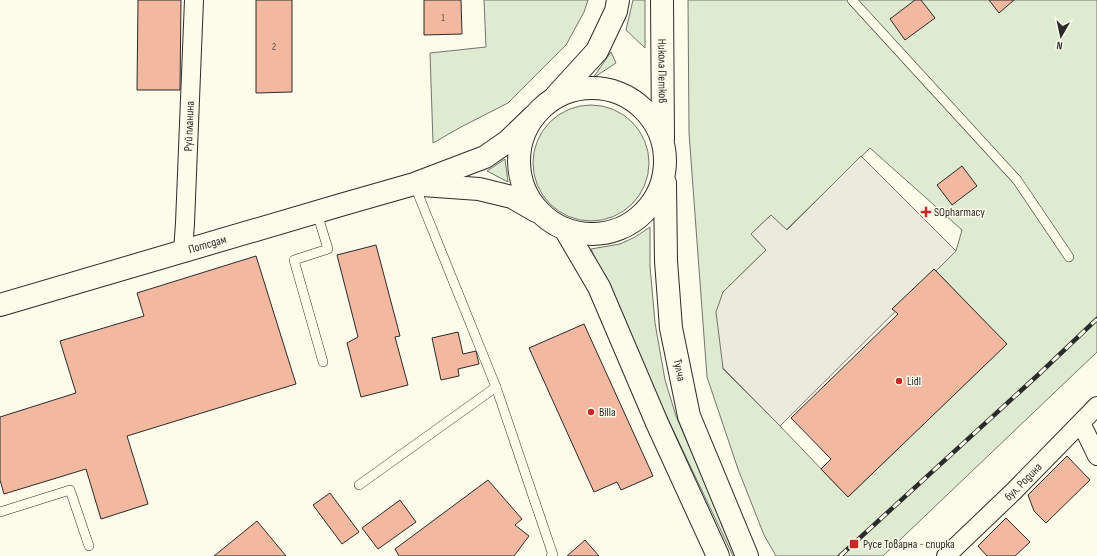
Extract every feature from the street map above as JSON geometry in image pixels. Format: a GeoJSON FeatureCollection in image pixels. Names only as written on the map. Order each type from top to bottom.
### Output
{"type":"FeatureCollection","features":[{"type":"Feature","properties":{"kind":"main road"},"geometry":{"type":"LineString","coordinates":[[555,98],[597,51],[616,11],[618,0]]}},
{"type":"Feature","properties":{"kind":"main road","name":"Никола Петков"},"geometry":{"type":"LineString","coordinates":[[662,0],[663,142]]}},
{"type":"Feature","properties":{"kind":"main road"},"geometry":{"type":"LineString","coordinates":[[663,142],[658,128],[646,111],[631,99],[613,91],[593,88],[573,90],[555,98],[543,106],[534,116],[523,134],[518,155],[520,176],[527,196],[540,213],[551,222],[565,230],[584,234],[603,234],[622,228],[639,218],[652,203],[662,186],[665,172]]}},
{"type":"Feature","properties":{"kind":"main road","name":"Потсдам"},"geometry":{"type":"LineString","coordinates":[[0,305],[414,184],[485,157],[508,141],[534,116]]}},
{"type":"Feature","properties":{"kind":"main road","name":"Тулча"},"geometry":{"type":"LineString","coordinates":[[663,142],[666,156],[666,261],[671,328],[689,416],[747,556]]}},
{"type":"Feature","properties":{"kind":"main road","name":"Потсдам"},"geometry":{"type":"LineString","coordinates":[[414,184],[479,189],[512,197],[540,213]]}},
{"type":"Feature","properties":{"kind":"main road"},"geometry":{"type":"LineString","coordinates":[[565,230],[599,287],[657,423],[718,556]]}},
{"type":"Feature","properties":{"kind":"street","name":"Руй планина"},"geometry":{"type":"LineString","coordinates":[[183,252],[185,234],[194,0]]}},
{"type":"Feature","properties":{"kind":"street","name":"бул. Родина"},"geometry":{"type":"LineString","coordinates":[[946,556],[1014,491],[1097,406]]}},
{"type":"Feature","properties":{"kind":"street"},"geometry":{"type":"LineString","coordinates":[[1081,423],[1097,456]]}},
{"type":"Feature","properties":{"kind":"lane"},"geometry":{"type":"LineString","coordinates":[[852,0],[1017,180],[1069,257]]}},
{"type":"Feature","properties":{"kind":"lane"},"geometry":{"type":"LineString","coordinates":[[414,184],[496,387],[553,555],[551,556]]}},
{"type":"Feature","properties":{"kind":"lane"},"geometry":{"type":"LineString","coordinates":[[317,213],[328,249],[294,260],[323,362]]}},
{"type":"Feature","properties":{"kind":"lane"},"geometry":{"type":"LineString","coordinates":[[360,485],[496,387]]}},
{"type":"Feature","properties":{"kind":"lane"},"geometry":{"type":"LineString","coordinates":[[0,512],[70,490],[89,546]]}},
{"type":"Feature","properties":{"kind":"green space"},"geometry":{"type":"Polygon","coordinates":[[[484,0],[588,0],[584,12],[566,45],[508,103],[433,143],[430,53],[486,47],[484,0]]]}},
{"type":"Feature","properties":{"kind":"green space"},"geometry":{"type":"Polygon","coordinates":[[[633,0],[645,0],[645,48],[626,30],[633,0]]]}},
{"type":"Feature","properties":{"kind":"green space"},"geometry":{"type":"Polygon","coordinates":[[[688,0],[1097,0],[1097,352],[883,556],[776,556],[764,535],[738,469],[707,377],[689,133],[688,0]],[[870,148],[786,230],[771,215],[751,234],[766,250],[723,292],[723,369],[848,497],[1006,344],[934,269],[956,251],[962,230],[870,148]]]}},
{"type":"Feature","properties":{"kind":"green space"},"geometry":{"type":"Polygon","coordinates":[[[611,52],[616,63],[593,78],[611,52]]]}},
{"type":"Feature","properties":{"kind":"green space"},"geometry":{"type":"Polygon","coordinates":[[[591,105],[602,106],[613,110],[632,122],[644,141],[648,152],[648,174],[644,185],[632,204],[613,216],[602,220],[591,221],[580,220],[569,216],[550,204],[538,185],[534,174],[533,163],[534,152],[538,141],[550,122],[569,110],[580,106],[591,105]]]}},
{"type":"Feature","properties":{"kind":"green space"},"geometry":{"type":"Polygon","coordinates":[[[505,159],[508,182],[487,171],[505,159]]]}},
{"type":"Feature","properties":{"kind":"green space"},"geometry":{"type":"Polygon","coordinates":[[[650,227],[650,266],[655,323],[665,380],[676,416],[736,556],[733,556],[656,394],[591,249],[620,244],[635,237],[650,227]]]}},
{"type":"Feature","properties":{"kind":"shaded area"},"geometry":{"type":"Polygon","coordinates":[[[861,156],[956,251],[780,426],[723,368],[716,312],[723,292],[766,250],[751,234],[771,215],[787,230],[861,156]]]}},
{"type":"Feature","properties":{"kind":"building"},"geometry":{"type":"Polygon","coordinates":[[[138,0],[181,0],[180,90],[137,90],[138,0]]]}},
{"type":"Feature","properties":{"kind":"building"},"geometry":{"type":"Polygon","coordinates":[[[256,0],[292,0],[292,92],[256,93],[256,0]]]}},
{"type":"Feature","properties":{"kind":"building"},"geometry":{"type":"Polygon","coordinates":[[[424,0],[461,0],[462,34],[424,35],[424,0]]]}},
{"type":"Feature","properties":{"kind":"building"},"geometry":{"type":"Polygon","coordinates":[[[915,0],[921,0],[935,18],[905,40],[890,19],[915,0]]]}},
{"type":"Feature","properties":{"kind":"building"},"geometry":{"type":"Polygon","coordinates":[[[989,0],[1014,0],[999,13],[989,0]]]}},
{"type":"Feature","properties":{"kind":"building"},"geometry":{"type":"Polygon","coordinates":[[[962,166],[977,186],[952,205],[937,185],[962,166]]]}},
{"type":"Feature","properties":{"kind":"building"},"geometry":{"type":"Polygon","coordinates":[[[376,245],[400,336],[395,337],[408,385],[361,397],[347,343],[358,337],[337,255],[376,245]]]}},
{"type":"Feature","properties":{"kind":"building"},"geometry":{"type":"Polygon","coordinates":[[[256,256],[296,384],[127,436],[148,504],[101,519],[86,469],[4,494],[0,480],[0,417],[76,393],[60,341],[144,316],[137,293],[256,256]]]}},
{"type":"Feature","properties":{"kind":"building","name":"Lidl"},"geometry":{"type":"Polygon","coordinates":[[[934,269],[1007,344],[848,497],[821,469],[831,459],[791,418],[898,314],[892,309],[934,269]]]}},
{"type":"Feature","properties":{"kind":"building","name":"Billa"},"geometry":{"type":"Polygon","coordinates":[[[584,324],[653,476],[621,490],[617,482],[594,492],[529,348],[584,324]]]}},
{"type":"Feature","properties":{"kind":"building"},"geometry":{"type":"Polygon","coordinates":[[[458,332],[463,354],[476,351],[479,364],[458,369],[459,376],[441,380],[432,338],[458,332]]]}},
{"type":"Feature","properties":{"kind":"building"},"geometry":{"type":"Polygon","coordinates":[[[1067,456],[1090,480],[1046,523],[1034,511],[1028,495],[1067,456]]]}},
{"type":"Feature","properties":{"kind":"building"},"geometry":{"type":"Polygon","coordinates":[[[488,480],[522,519],[515,525],[529,536],[514,556],[399,556],[395,549],[488,480]]]}},
{"type":"Feature","properties":{"kind":"building"},"geometry":{"type":"Polygon","coordinates":[[[330,493],[359,532],[342,544],[313,505],[330,493]]]}},
{"type":"Feature","properties":{"kind":"building"},"geometry":{"type":"Polygon","coordinates":[[[400,500],[416,522],[378,549],[362,528],[400,500]]]}},
{"type":"Feature","properties":{"kind":"building"},"geometry":{"type":"Polygon","coordinates":[[[1006,518],[1030,542],[1015,556],[987,556],[978,546],[1006,518]]]}},
{"type":"Feature","properties":{"kind":"building"},"geometry":{"type":"Polygon","coordinates":[[[257,521],[286,556],[214,556],[257,521]]]}},
{"type":"Feature","properties":{"kind":"building"},"geometry":{"type":"Polygon","coordinates":[[[585,540],[599,556],[567,556],[585,540]]]}},
{"type":"Feature","properties":{"kind":"railway"},"geometry":{"type":"LineString","coordinates":[[840,556],[1097,319]]}},
{"type":"Feature","properties":{"kind":"place","name":"SOpharmacy"},"geometry":{"type":"Point","coordinates":[926,212]}},
{"type":"Feature","properties":{"kind":"place","name":"Lidl"},"geometry":{"type":"Point","coordinates":[899,381]}},
{"type":"Feature","properties":{"kind":"place","name":"Billa"},"geometry":{"type":"Point","coordinates":[591,412]}},
{"type":"Feature","properties":{"kind":"place","name":"Русе Товарна - спирка"},"geometry":{"type":"Point","coordinates":[854,544]}}]}
